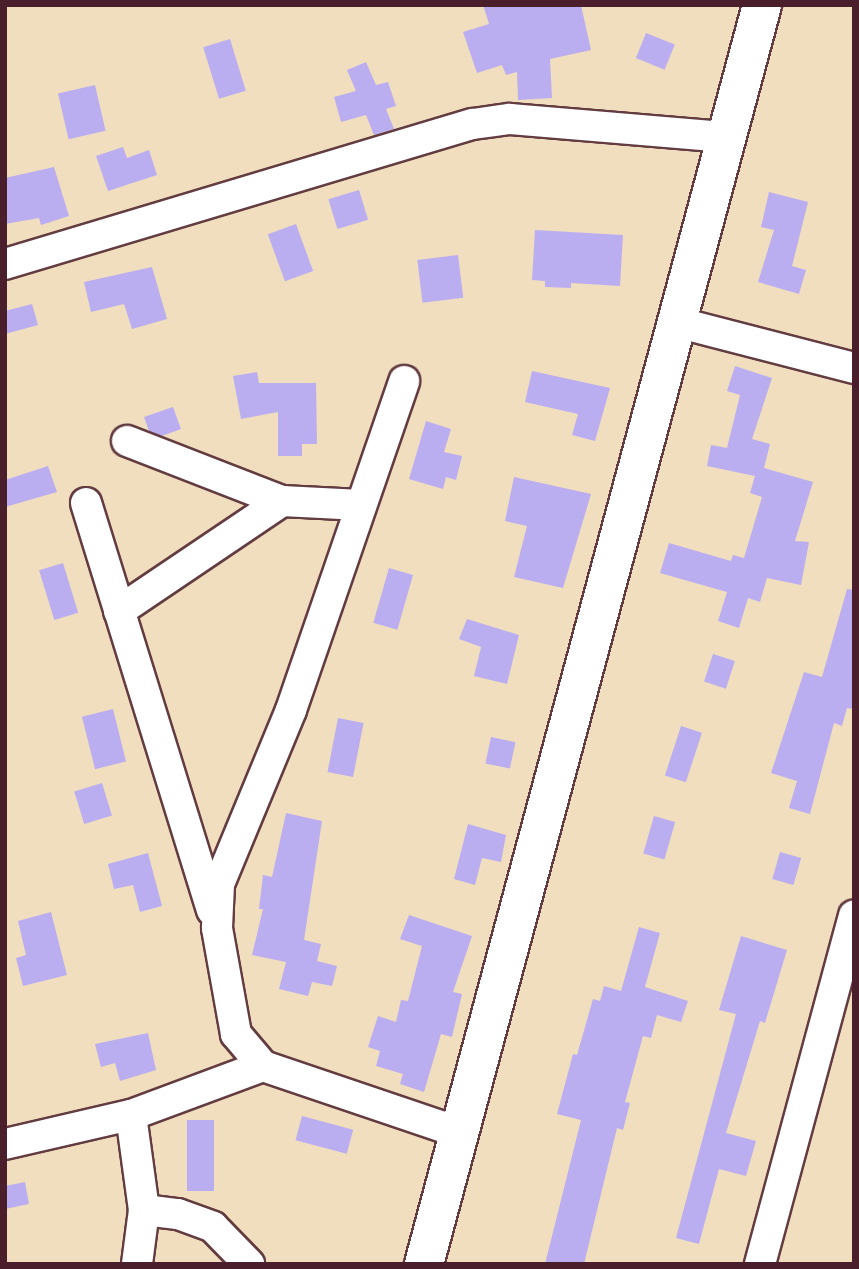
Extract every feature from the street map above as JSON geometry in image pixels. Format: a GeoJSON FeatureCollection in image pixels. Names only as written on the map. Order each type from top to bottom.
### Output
{"type":"FeatureCollection","features":[{"type":"Feature","properties":{"kind":"street"},"geometry":{"type":"LineString","coordinates":[[424,1264],[762,5]]}},
{"type":"Feature","properties":{"kind":"street"},"geometry":{"type":"LineString","coordinates":[[5,264],[473,124],[510,119],[726,137]]}},
{"type":"Feature","properties":{"kind":"street"},"geometry":{"type":"LineString","coordinates":[[676,322],[854,368]]}},
{"type":"Feature","properties":{"kind":"street"},"geometry":{"type":"LineString","coordinates":[[217,928],[219,884],[291,710],[404,381]]}},
{"type":"Feature","properties":{"kind":"street"},"geometry":{"type":"LineString","coordinates":[[127,441],[282,501],[361,505]]}},
{"type":"Feature","properties":{"kind":"street"},"geometry":{"type":"LineString","coordinates":[[119,611],[282,501]]}},
{"type":"Feature","properties":{"kind":"street"},"geometry":{"type":"LineString","coordinates":[[86,503],[106,555],[119,611],[163,741],[217,928],[236,1034],[263,1066],[461,1132]]}},
{"type":"Feature","properties":{"kind":"street"},"geometry":{"type":"LineString","coordinates":[[760,1264],[854,915]]}},
{"type":"Feature","properties":{"kind":"street"},"geometry":{"type":"LineString","coordinates":[[9,1134],[131,1115],[263,1066]]}},
{"type":"Feature","properties":{"kind":"street"},"geometry":{"type":"LineString","coordinates":[[131,1115],[144,1210],[137,1264]]}},
{"type":"Feature","properties":{"kind":"street"},"geometry":{"type":"LineString","coordinates":[[144,1210],[178,1214],[213,1227],[249,1264]]}},
{"type":"Feature","properties":{"kind":"building"},"geometry":{"type":"Polygon","coordinates":[[[483,5],[581,5],[591,50],[550,59],[552,98],[518,100],[517,72],[506,75],[502,65],[477,73],[463,32],[489,24],[483,5]]]}},
{"type":"Feature","properties":{"kind":"building"},"geometry":{"type":"Polygon","coordinates":[[[646,33],[675,45],[665,70],[636,58],[646,33]]]}},
{"type":"Feature","properties":{"kind":"building"},"geometry":{"type":"Polygon","coordinates":[[[230,39],[246,91],[219,99],[203,47],[230,39]]]}},
{"type":"Feature","properties":{"kind":"building"},"geometry":{"type":"Polygon","coordinates":[[[366,62],[376,85],[388,82],[396,106],[386,109],[394,129],[374,135],[366,115],[341,122],[334,97],[356,91],[347,70],[366,62]]]}},
{"type":"Feature","properties":{"kind":"building"},"geometry":{"type":"Polygon","coordinates":[[[95,85],[106,131],[69,139],[58,94],[95,85]]]}},
{"type":"Feature","properties":{"kind":"building"},"geometry":{"type":"Polygon","coordinates":[[[123,147],[127,158],[149,150],[157,175],[108,191],[96,156],[123,147]]]}},
{"type":"Feature","properties":{"kind":"building"},"geometry":{"type":"Polygon","coordinates":[[[54,167],[69,216],[41,225],[39,218],[5,224],[5,178],[54,167]]]}},
{"type":"Feature","properties":{"kind":"building"},"geometry":{"type":"Polygon","coordinates":[[[359,190],[368,220],[337,229],[328,199],[359,190]]]}},
{"type":"Feature","properties":{"kind":"building"},"geometry":{"type":"Polygon","coordinates":[[[769,192],[808,202],[792,266],[806,270],[799,294],[758,282],[774,230],[761,227],[769,192]]]}},
{"type":"Feature","properties":{"kind":"building"},"geometry":{"type":"Polygon","coordinates":[[[296,224],[313,271],[285,281],[268,234],[296,224]]]}},
{"type":"Feature","properties":{"kind":"building"},"geometry":{"type":"Polygon","coordinates":[[[535,230],[623,235],[620,286],[571,283],[571,288],[545,287],[545,281],[532,280],[535,230]]]}},
{"type":"Feature","properties":{"kind":"building"},"geometry":{"type":"Polygon","coordinates":[[[458,255],[463,298],[423,303],[417,260],[458,255]]]}},
{"type":"Feature","properties":{"kind":"building"},"geometry":{"type":"Polygon","coordinates":[[[152,267],[167,319],[132,329],[124,304],[91,312],[84,282],[152,267]]]}},
{"type":"Feature","properties":{"kind":"building"},"geometry":{"type":"Polygon","coordinates":[[[32,304],[38,325],[5,334],[5,311],[32,304]]]}},
{"type":"Feature","properties":{"kind":"building"},"geometry":{"type":"Polygon","coordinates":[[[735,366],[772,378],[752,439],[770,444],[764,468],[813,482],[795,541],[809,542],[801,585],[767,578],[760,602],[748,598],[739,628],[718,621],[727,592],[660,573],[669,543],[731,561],[733,555],[744,558],[762,497],[750,493],[755,476],[707,466],[711,445],[727,448],[740,395],[727,391],[735,366]]]}},
{"type":"Feature","properties":{"kind":"building"},"geometry":{"type":"Polygon","coordinates":[[[532,371],[610,388],[595,441],[572,435],[578,414],[525,402],[532,371]]]}},
{"type":"Feature","properties":{"kind":"building"},"geometry":{"type":"Polygon","coordinates":[[[257,372],[259,383],[316,383],[317,444],[302,444],[302,456],[278,456],[278,412],[241,419],[233,376],[257,372]]]}},
{"type":"Feature","properties":{"kind":"building"},"geometry":{"type":"Polygon","coordinates":[[[173,407],[181,429],[162,436],[149,431],[144,417],[173,407]]]}},
{"type":"Feature","properties":{"kind":"building"},"geometry":{"type":"Polygon","coordinates":[[[426,421],[451,429],[444,452],[462,456],[456,480],[446,477],[443,489],[409,479],[426,421]]]}},
{"type":"Feature","properties":{"kind":"building"},"geometry":{"type":"Polygon","coordinates":[[[48,466],[57,492],[5,507],[5,480],[48,466]]]}},
{"type":"Feature","properties":{"kind":"building"},"geometry":{"type":"Polygon","coordinates":[[[514,477],[591,494],[563,588],[514,577],[527,526],[505,521],[514,477]]]}},
{"type":"Feature","properties":{"kind":"building"},"geometry":{"type":"Polygon","coordinates":[[[63,563],[78,613],[54,620],[39,570],[63,563]]]}},
{"type":"Feature","properties":{"kind":"building"},"geometry":{"type":"Polygon","coordinates":[[[389,568],[413,575],[397,630],[373,623],[389,568]]]}},
{"type":"Feature","properties":{"kind":"building"},"geometry":{"type":"Polygon","coordinates":[[[847,589],[854,590],[854,709],[847,708],[842,726],[834,723],[810,814],[789,808],[797,781],[771,773],[804,672],[822,677],[847,589]]]}},
{"type":"Feature","properties":{"kind":"building"},"geometry":{"type":"Polygon","coordinates":[[[467,619],[519,635],[507,684],[474,676],[481,647],[459,639],[467,619]]]}},
{"type":"Feature","properties":{"kind":"building"},"geometry":{"type":"Polygon","coordinates":[[[713,654],[735,661],[726,689],[704,682],[713,654]]]}},
{"type":"Feature","properties":{"kind":"building"},"geometry":{"type":"Polygon","coordinates":[[[113,709],[126,761],[95,769],[82,717],[113,709]]]}},
{"type":"Feature","properties":{"kind":"building"},"geometry":{"type":"Polygon","coordinates":[[[338,718],[364,723],[353,777],[328,772],[338,718]]]}},
{"type":"Feature","properties":{"kind":"building"},"geometry":{"type":"Polygon","coordinates":[[[681,726],[702,733],[686,782],[665,775],[681,726]]]}},
{"type":"Feature","properties":{"kind":"building"},"geometry":{"type":"Polygon","coordinates":[[[491,737],[515,742],[510,769],[485,763],[491,737]]]}},
{"type":"Feature","properties":{"kind":"building"},"geometry":{"type":"Polygon","coordinates":[[[102,783],[112,816],[84,824],[74,791],[102,783]]]}},
{"type":"Feature","properties":{"kind":"building"},"geometry":{"type":"Polygon","coordinates":[[[286,813],[322,821],[304,940],[321,944],[317,961],[337,966],[332,986],[312,982],[308,996],[279,989],[286,962],[252,955],[263,909],[259,909],[263,875],[272,877],[286,813]]]}},
{"type":"Feature","properties":{"kind":"building"},"geometry":{"type":"Polygon","coordinates":[[[654,816],[675,822],[664,860],[643,853],[654,816]]]}},
{"type":"Feature","properties":{"kind":"building"},"geometry":{"type":"Polygon","coordinates":[[[468,824],[506,835],[501,862],[482,858],[475,885],[454,879],[468,824]]]}},
{"type":"Feature","properties":{"kind":"building"},"geometry":{"type":"Polygon","coordinates":[[[780,852],[801,858],[793,885],[772,879],[780,852]]]}},
{"type":"Feature","properties":{"kind":"building"},"geometry":{"type":"Polygon","coordinates":[[[148,853],[162,906],[140,912],[133,885],[114,889],[108,864],[148,853]]]}},
{"type":"Feature","properties":{"kind":"building"},"geometry":{"type":"Polygon","coordinates":[[[51,912],[67,975],[23,986],[16,958],[26,955],[18,921],[51,912]]]}},
{"type":"Feature","properties":{"kind":"building"},"geometry":{"type":"Polygon","coordinates":[[[409,915],[472,936],[453,992],[462,994],[452,1037],[441,1034],[424,1092],[400,1084],[403,1074],[376,1066],[380,1051],[368,1047],[378,1016],[396,1022],[401,1000],[408,1001],[422,946],[400,939],[409,915]]]}},
{"type":"Feature","properties":{"kind":"building"},"geometry":{"type":"Polygon","coordinates":[[[639,927],[660,933],[645,987],[688,1001],[681,1022],[657,1015],[651,1038],[643,1036],[625,1102],[630,1103],[623,1130],[617,1128],[584,1264],[545,1264],[581,1120],[557,1114],[573,1054],[577,1055],[593,999],[600,1001],[604,986],[621,991],[639,927]]]}},
{"type":"Feature","properties":{"kind":"building"},"geometry":{"type":"Polygon","coordinates":[[[741,936],[787,950],[765,1023],[760,1021],[726,1133],[756,1141],[746,1176],[719,1169],[699,1244],[676,1238],[736,1014],[719,1010],[741,936]]]}},
{"type":"Feature","properties":{"kind":"building"},"geometry":{"type":"Polygon","coordinates":[[[148,1033],[156,1070],[120,1081],[115,1063],[101,1067],[95,1044],[148,1033]]]}},
{"type":"Feature","properties":{"kind":"building"},"geometry":{"type":"Polygon","coordinates":[[[302,1116],[353,1130],[347,1154],[296,1140],[302,1116]]]}},
{"type":"Feature","properties":{"kind":"building"},"geometry":{"type":"Polygon","coordinates":[[[187,1120],[214,1120],[214,1191],[187,1191],[187,1120]]]}},
{"type":"Feature","properties":{"kind":"building"},"geometry":{"type":"Polygon","coordinates":[[[25,1182],[29,1204],[5,1209],[5,1186],[25,1182]]]}}]}
